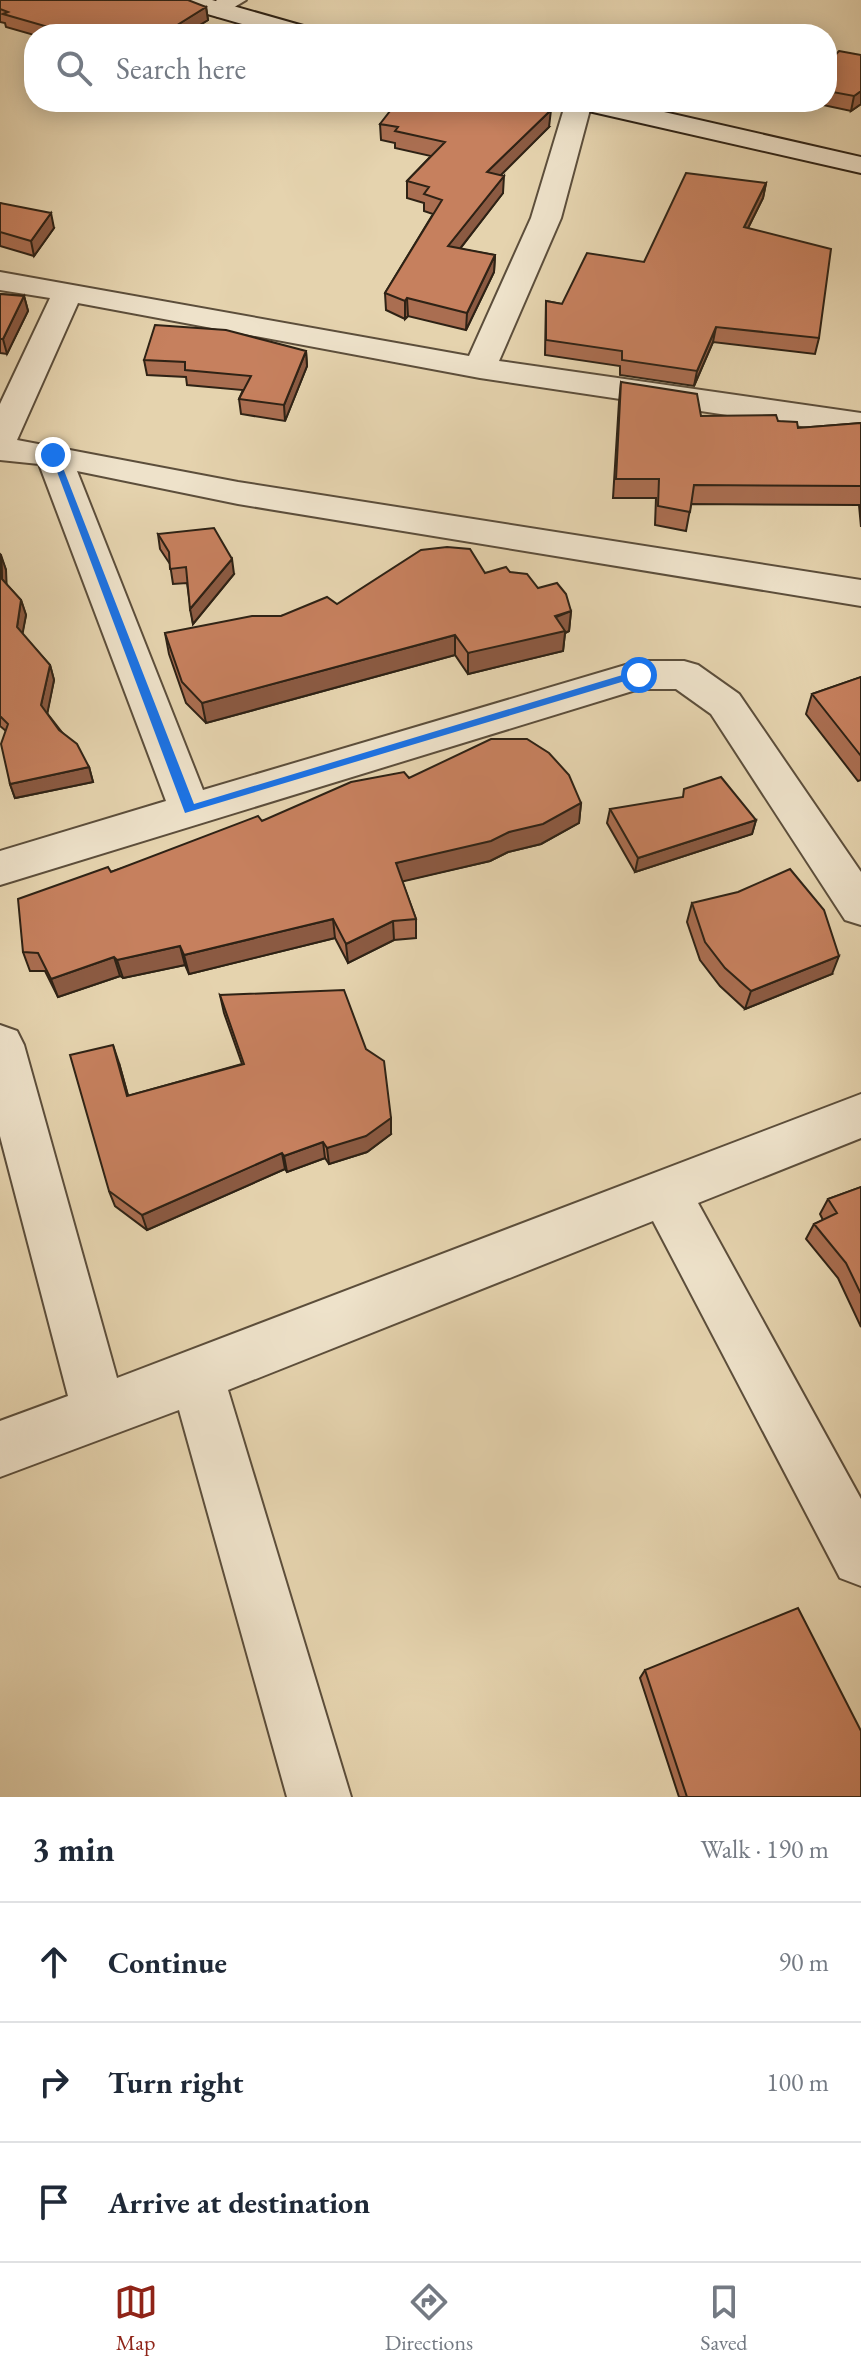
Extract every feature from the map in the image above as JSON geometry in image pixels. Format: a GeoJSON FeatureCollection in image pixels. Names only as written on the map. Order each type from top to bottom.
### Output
{"type":"FeatureCollection","features":[{"type":"Feature","properties":{"kind":"street"},"geometry":{"type":"LineString","coordinates":[[185,0],[226,5],[278,24]]}},
{"type":"Feature","properties":{"kind":"street"},"geometry":{"type":"LineString","coordinates":[[480,368],[546,218],[578,112]]}},
{"type":"Feature","properties":{"kind":"street"},"geometry":{"type":"LineString","coordinates":[[625,112],[861,165]]}},
{"type":"Feature","properties":{"kind":"street"},"geometry":{"type":"LineString","coordinates":[[0,281],[480,368],[861,424]]}},
{"type":"Feature","properties":{"kind":"street"},"geometry":{"type":"LineString","coordinates":[[0,440],[68,292]]}},
{"type":"Feature","properties":{"kind":"street"},"geometry":{"type":"LineString","coordinates":[[0,449],[53,455],[238,493],[861,593]]}},
{"type":"Feature","properties":{"kind":"street"},"geometry":{"type":"LineString","coordinates":[[53,455],[190,810]]}},
{"type":"Feature","properties":{"kind":"street"},"geometry":{"type":"LineString","coordinates":[[0,868],[639,675],[684,675],[725,704],[861,907]]}},
{"type":"Feature","properties":{"kind":"street"},"geometry":{"type":"LineString","coordinates":[[0,1045],[99,1411]]}},
{"type":"Feature","properties":{"kind":"street"},"geometry":{"type":"LineString","coordinates":[[0,1449],[197,1376],[861,1116]]}},
{"type":"Feature","properties":{"kind":"street"},"geometry":{"type":"LineString","coordinates":[[664,1191],[861,1557]]}},
{"type":"Feature","properties":{"kind":"street"},"geometry":{"type":"LineString","coordinates":[[197,1376],[319,1797]]}},
{"type":"Feature","properties":{"kind":"building"},"geometry":{"type":"Polygon","coordinates":[[[0,0],[188,0],[206,7],[179,24],[38,24],[3,14],[8,12],[0,9],[0,0]]]}},
{"type":"Feature","properties":{"kind":"building"},"geometry":{"type":"Polygon","coordinates":[[[837,53],[861,55],[861,91],[854,96],[837,93],[837,53]]]}},
{"type":"Feature","properties":{"kind":"building"},"geometry":{"type":"Polygon","coordinates":[[[389,112],[549,112],[487,172],[504,176],[448,246],[495,255],[467,313],[407,298],[405,301],[385,293],[442,200],[424,194],[429,187],[407,181],[445,142],[395,131],[398,127],[380,124],[389,112]]]}},
{"type":"Feature","properties":{"kind":"building"},"geometry":{"type":"Polygon","coordinates":[[[686,173],[766,183],[744,227],[831,249],[819,338],[716,327],[697,371],[622,360],[622,351],[546,340],[546,301],[562,304],[587,253],[644,262],[686,173]]]}},
{"type":"Feature","properties":{"kind":"building"},"geometry":{"type":"Polygon","coordinates":[[[0,203],[51,213],[31,241],[0,232],[0,203]]]}},
{"type":"Feature","properties":{"kind":"building"},"geometry":{"type":"Polygon","coordinates":[[[0,294],[24,296],[3,339],[0,339],[0,294]]]}},
{"type":"Feature","properties":{"kind":"building"},"geometry":{"type":"Polygon","coordinates":[[[155,325],[226,330],[306,351],[284,405],[239,399],[251,376],[185,370],[185,362],[144,360],[155,325]]]}},
{"type":"Feature","properties":{"kind":"building"},"geometry":{"type":"Polygon","coordinates":[[[621,382],[697,394],[701,416],[776,415],[778,421],[797,422],[798,428],[861,423],[861,486],[694,485],[690,512],[658,506],[659,479],[616,479],[621,382]]]}},
{"type":"Feature","properties":{"kind":"building"},"geometry":{"type":"Polygon","coordinates":[[[214,528],[232,559],[190,609],[186,567],[170,569],[169,552],[158,534],[214,528]]]}},
{"type":"Feature","properties":{"kind":"building"},"geometry":{"type":"Polygon","coordinates":[[[447,547],[470,549],[485,573],[506,567],[510,572],[527,574],[538,588],[557,583],[566,594],[571,611],[555,616],[565,631],[468,653],[455,635],[202,703],[182,682],[165,633],[252,616],[281,616],[327,597],[337,604],[421,550],[447,547]]]}},
{"type":"Feature","properties":{"kind":"building"},"geometry":{"type":"Polygon","coordinates":[[[0,554],[2,579],[21,600],[17,627],[50,665],[41,705],[59,730],[77,744],[89,767],[10,784],[1,744],[8,724],[0,716],[0,554]]]}},
{"type":"Feature","properties":{"kind":"building"},"geometry":{"type":"Polygon","coordinates":[[[861,677],[861,756],[812,694],[861,677]]]}},
{"type":"Feature","properties":{"kind":"building"},"geometry":{"type":"Polygon","coordinates":[[[491,739],[527,739],[549,753],[569,775],[581,803],[543,824],[509,832],[491,841],[396,863],[416,919],[393,921],[346,944],[333,919],[184,955],[180,946],[117,960],[114,957],[51,979],[38,953],[23,952],[18,899],[108,867],[111,872],[258,816],[262,821],[351,782],[404,772],[409,778],[491,739]]]}},
{"type":"Feature","properties":{"kind":"building"},"geometry":{"type":"Polygon","coordinates":[[[721,777],[756,820],[638,858],[610,809],[683,797],[684,789],[721,777]]]}},
{"type":"Feature","properties":{"kind":"building"},"geometry":{"type":"Polygon","coordinates":[[[790,869],[824,910],[839,956],[751,991],[725,968],[705,942],[692,903],[738,892],[790,869]]]}},
{"type":"Feature","properties":{"kind":"building"},"geometry":{"type":"Polygon","coordinates":[[[344,990],[366,1049],[384,1061],[391,1118],[366,1136],[327,1148],[323,1142],[284,1156],[282,1153],[142,1215],[109,1191],[70,1055],[113,1045],[127,1096],[244,1064],[220,995],[344,990]]]}},
{"type":"Feature","properties":{"kind":"building"},"geometry":{"type":"Polygon","coordinates":[[[861,1187],[861,1294],[846,1263],[814,1224],[837,1213],[828,1199],[861,1187]]]}},
{"type":"Feature","properties":{"kind":"building"},"geometry":{"type":"Polygon","coordinates":[[[798,1608],[861,1731],[861,1797],[687,1797],[645,1670],[798,1608]]]}},
{"type":"Feature","properties":{"kind":"route"},"geometry":{"type":"LineString","coordinates":[[53,455],[190,810],[639,675]]}}]}
